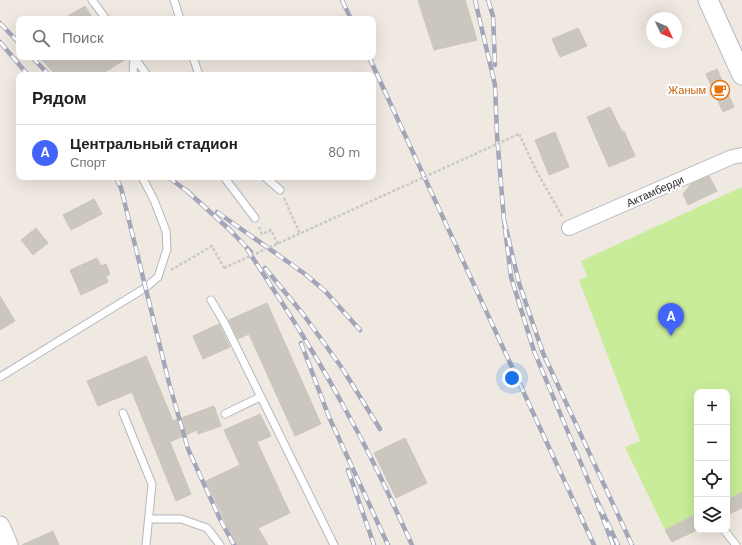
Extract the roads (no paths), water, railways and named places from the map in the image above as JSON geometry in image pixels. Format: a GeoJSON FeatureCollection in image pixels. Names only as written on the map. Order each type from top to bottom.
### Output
{"type":"FeatureCollection","features":[{"type":"Feature","properties":{"kind":"main road"},"geometry":{"type":"LineString","coordinates":[[708,0],[742,75]]}},
{"type":"Feature","properties":{"kind":"main road"},"geometry":{"type":"LineString","coordinates":[[0,526],[8,545]]}},
{"type":"Feature","properties":{"kind":"street","name":"Актамберди"},"geometry":{"type":"LineString","coordinates":[[569,228],[732,157],[742,155]]}},
{"type":"Feature","properties":{"kind":"lane"},"geometry":{"type":"LineString","coordinates":[[92,0],[104,16]]}},
{"type":"Feature","properties":{"kind":"lane"},"geometry":{"type":"LineString","coordinates":[[174,0],[179,16]]}},
{"type":"Feature","properties":{"kind":"lane"},"geometry":{"type":"LineString","coordinates":[[133,72],[134,60]]}},
{"type":"Feature","properties":{"kind":"lane"},"geometry":{"type":"LineString","coordinates":[[136,60],[145,72]]}},
{"type":"Feature","properties":{"kind":"lane"},"geometry":{"type":"LineString","coordinates":[[194,60],[198,72]]}},
{"type":"Feature","properties":{"kind":"lane"},"geometry":{"type":"LineString","coordinates":[[0,378],[145,288],[158,277],[167,249],[166,231],[154,200],[144,180]]}},
{"type":"Feature","properties":{"kind":"lane"},"geometry":{"type":"LineString","coordinates":[[226,180],[255,218]]}},
{"type":"Feature","properties":{"kind":"lane"},"geometry":{"type":"LineString","coordinates":[[268,180],[280,190]]}},
{"type":"Feature","properties":{"kind":"lane"},"geometry":{"type":"LineString","coordinates":[[211,300],[224,322],[334,545]]}},
{"type":"Feature","properties":{"kind":"lane"},"geometry":{"type":"LineString","coordinates":[[225,414],[260,397]]}},
{"type":"Feature","properties":{"kind":"lane"},"geometry":{"type":"LineString","coordinates":[[123,413],[152,484],[146,545]]}},
{"type":"Feature","properties":{"kind":"lane"},"geometry":{"type":"LineString","coordinates":[[149,519],[181,519],[207,528],[220,545]]}},
{"type":"Feature","properties":{"kind":"lane"},"geometry":{"type":"LineString","coordinates":[[726,533],[736,545]]}},
{"type":"Feature","properties":{"kind":"railway"},"geometry":{"type":"LineString","coordinates":[[342,0],[350,16]]}},
{"type":"Feature","properties":{"kind":"railway"},"geometry":{"type":"LineString","coordinates":[[475,0],[495,85],[497,135],[504,220]]}},
{"type":"Feature","properties":{"kind":"railway"},"geometry":{"type":"LineString","coordinates":[[488,0],[493,16],[495,65]]}},
{"type":"Feature","properties":{"kind":"railway"},"geometry":{"type":"LineString","coordinates":[[0,23],[16,40]]}},
{"type":"Feature","properties":{"kind":"railway"},"geometry":{"type":"LineString","coordinates":[[0,42],[25,72]]}},
{"type":"Feature","properties":{"kind":"railway"},"geometry":{"type":"LineString","coordinates":[[35,60],[46,72]]}},
{"type":"Feature","properties":{"kind":"railway"},"geometry":{"type":"LineString","coordinates":[[370,60],[376,72]]}},
{"type":"Feature","properties":{"kind":"railway"},"geometry":{"type":"LineString","coordinates":[[376,72],[594,545]]}},
{"type":"Feature","properties":{"kind":"railway"},"geometry":{"type":"LineString","coordinates":[[117,180],[121,188],[169,383],[188,449],[220,519],[234,545]]}},
{"type":"Feature","properties":{"kind":"railway"},"geometry":{"type":"LineString","coordinates":[[172,180],[191,194]]}},
{"type":"Feature","properties":{"kind":"railway"},"geometry":{"type":"LineString","coordinates":[[187,191],[231,231],[251,252]]}},
{"type":"Feature","properties":{"kind":"railway"},"geometry":{"type":"LineString","coordinates":[[217,212],[305,274],[325,291],[360,330]]}},
{"type":"Feature","properties":{"kind":"railway"},"geometry":{"type":"LineString","coordinates":[[593,492],[534,351],[511,277],[504,220],[519,283],[543,353],[632,545]]}},
{"type":"Feature","properties":{"kind":"railway"},"geometry":{"type":"LineString","coordinates":[[247,249],[298,328],[334,388],[372,459],[412,545]]}},
{"type":"Feature","properties":{"kind":"railway"},"geometry":{"type":"LineString","coordinates":[[265,268],[303,314],[342,368],[380,429]]}},
{"type":"Feature","properties":{"kind":"railway"},"geometry":{"type":"LineString","coordinates":[[301,343],[329,417],[388,545]]}},
{"type":"Feature","properties":{"kind":"railway"},"geometry":{"type":"LineString","coordinates":[[348,470],[374,545]]}},
{"type":"Feature","properties":{"kind":"railway"},"geometry":{"type":"LineString","coordinates":[[613,545],[593,492],[618,545]]}},
{"type":"Feature","properties":{"kind":"place","name":"Жаным"},"geometry":{"type":"Point","coordinates":[720,90]}},
{"type":"Feature","properties":{"kind":"place","name":"Центральный стадион"},"geometry":{"type":"Point","coordinates":[671,336]}}]}
